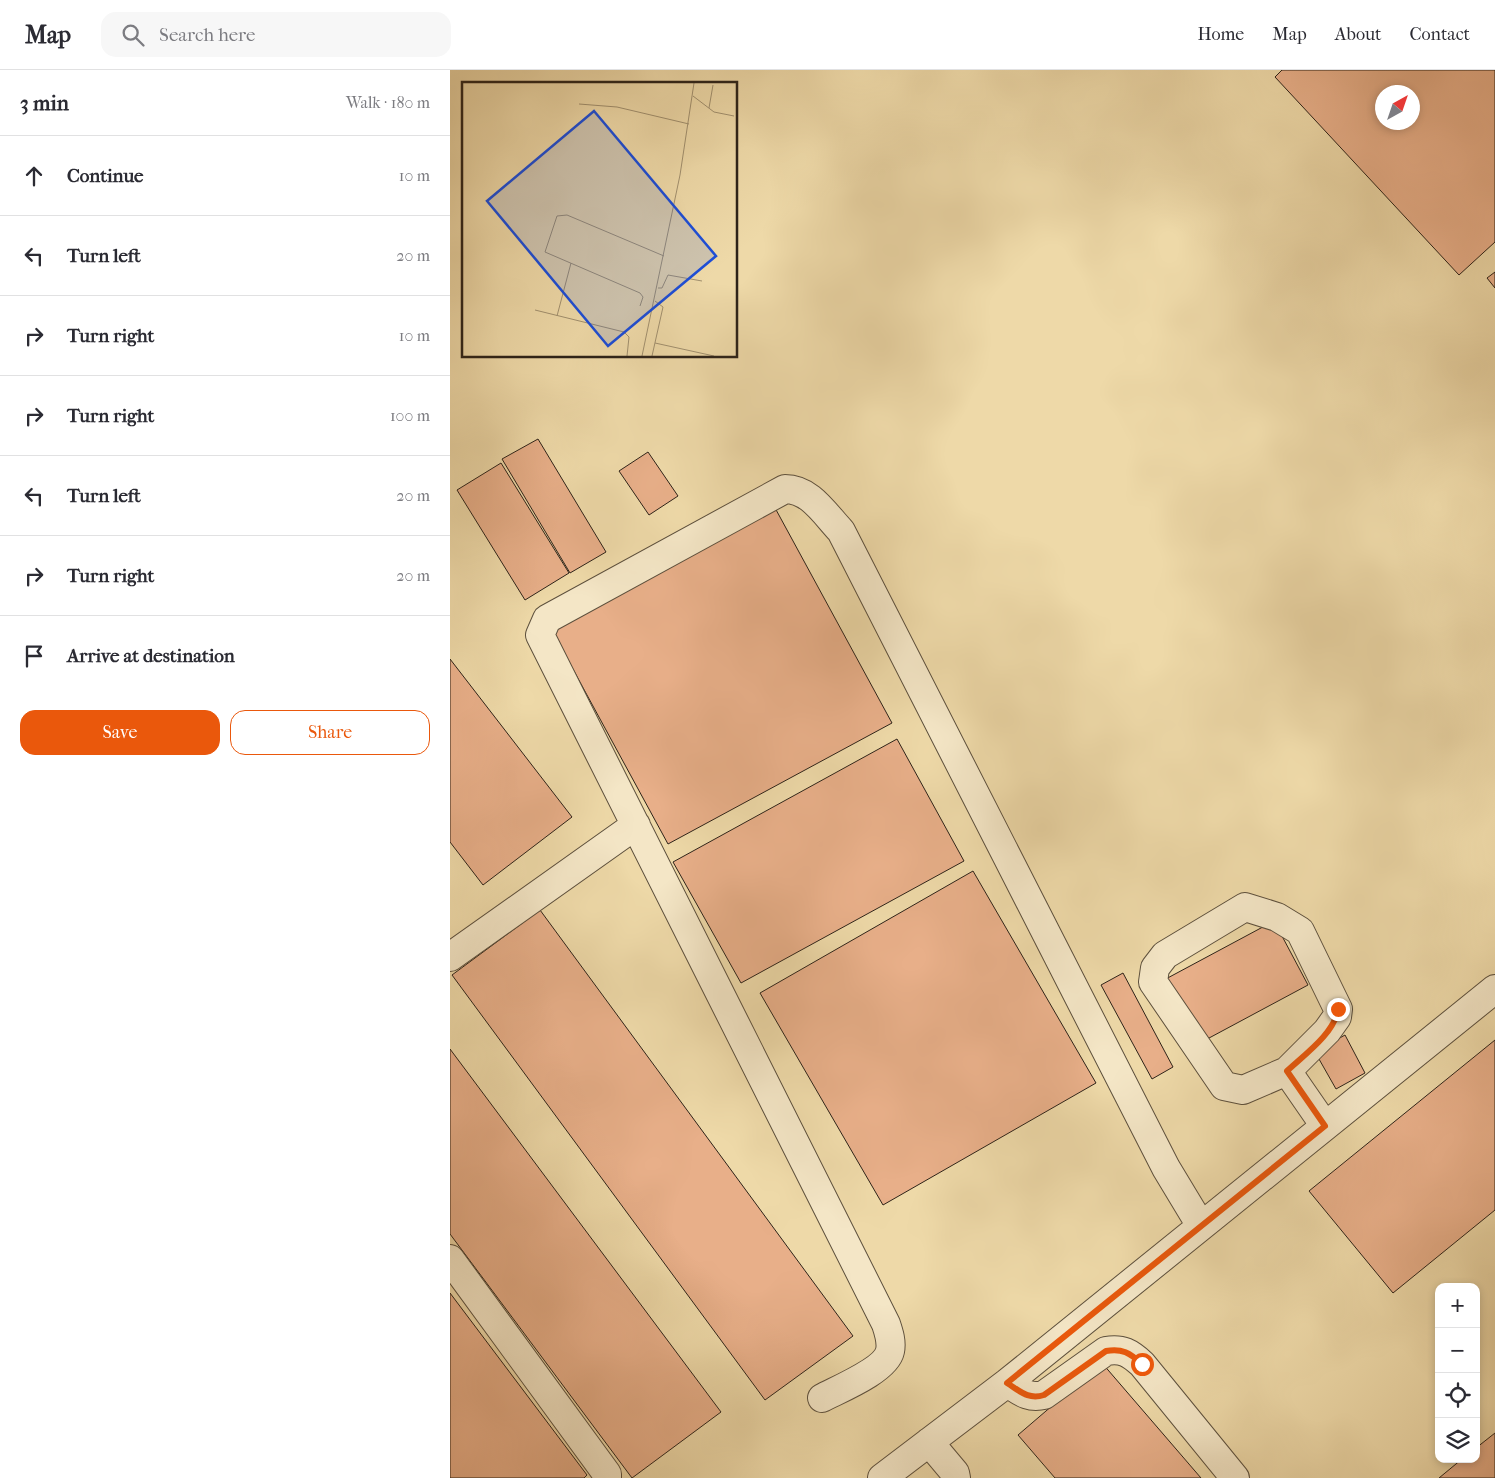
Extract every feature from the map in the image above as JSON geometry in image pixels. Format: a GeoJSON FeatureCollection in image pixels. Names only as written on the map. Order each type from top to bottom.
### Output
{"type":"FeatureCollection","features":[{"type":"Feature","properties":{"kind":"street"},"geometry":{"type":"LineString","coordinates":[[822,1398],[882,1365],[890,1353],[890,1340],[886,1324],[540,634],[547,620],[785,489],[796,489],[806,493],[841,531],[1166,1168],[1201,1226]]}},
{"type":"Feature","properties":{"kind":"street"},"geometry":{"type":"LineString","coordinates":[[450,957],[636,825]]}},
{"type":"Feature","properties":{"kind":"street"},"geometry":{"type":"LineString","coordinates":[[1246,907],[1277,917],[1300,931],[1338,1009],[1337,1017],[1327,1031],[1287,1071],[1243,1090],[1224,1086],[1153,982],[1155,968],[1165,955],[1246,907]]}},
{"type":"Feature","properties":{"kind":"street"},"geometry":{"type":"LineString","coordinates":[[882,1478],[1007,1383],[1495,989]]}},
{"type":"Feature","properties":{"kind":"street"},"geometry":{"type":"LineString","coordinates":[[1287,1071],[1325,1126]]}},
{"type":"Feature","properties":{"kind":"street"},"geometry":{"type":"LineString","coordinates":[[450,1259],[607,1474],[607,1478]]}},
{"type":"Feature","properties":{"kind":"street"},"geometry":{"type":"LineString","coordinates":[[1007,1383],[1026,1395],[1035,1398],[1044,1395],[1106,1351],[1115,1349],[1129,1352],[1142,1364],[1235,1478]]}},
{"type":"Feature","properties":{"kind":"street"},"geometry":{"type":"LineString","coordinates":[[929,1442],[955,1473],[956,1478]]}},
{"type":"Feature","properties":{"kind":"building"},"geometry":{"type":"Polygon","coordinates":[[[1282,70],[1495,70],[1495,242],[1459,275],[1275,77],[1282,70]]]}},
{"type":"Feature","properties":{"kind":"building"},"geometry":{"type":"Polygon","coordinates":[[[1495,272],[1495,288],[1487,278],[1495,272]]]}},
{"type":"Feature","properties":{"kind":"building"},"geometry":{"type":"Polygon","coordinates":[[[538,439],[606,552],[570,573],[502,459],[538,439]]]}},
{"type":"Feature","properties":{"kind":"building"},"geometry":{"type":"Polygon","coordinates":[[[648,452],[678,496],[649,515],[619,471],[648,452]]]}},
{"type":"Feature","properties":{"kind":"building"},"geometry":{"type":"Polygon","coordinates":[[[501,463],[569,573],[525,600],[457,490],[501,463]]]}},
{"type":"Feature","properties":{"kind":"building"},"geometry":{"type":"Polygon","coordinates":[[[774,506],[892,723],[668,844],[550,627],[774,506]]]}},
{"type":"Feature","properties":{"kind":"building"},"geometry":{"type":"Polygon","coordinates":[[[450,659],[572,817],[483,885],[450,842],[450,659]]]}},
{"type":"Feature","properties":{"kind":"building"},"geometry":{"type":"Polygon","coordinates":[[[897,739],[964,861],[741,983],[673,862],[897,739]]]}},
{"type":"Feature","properties":{"kind":"building"},"geometry":{"type":"Polygon","coordinates":[[[973,871],[1096,1083],[883,1205],[760,993],[973,871]]]}},
{"type":"Feature","properties":{"kind":"building"},"geometry":{"type":"Polygon","coordinates":[[[540,910],[853,1336],[765,1400],[452,975],[540,910]]]}},
{"type":"Feature","properties":{"kind":"building"},"geometry":{"type":"Polygon","coordinates":[[[1274,921],[1308,985],[1196,1045],[1162,981],[1274,921]]]}},
{"type":"Feature","properties":{"kind":"building"},"geometry":{"type":"Polygon","coordinates":[[[1123,973],[1173,1067],[1152,1079],[1101,985],[1123,973]]]}},
{"type":"Feature","properties":{"kind":"building"},"geometry":{"type":"Polygon","coordinates":[[[1345,1035],[1365,1073],[1336,1089],[1315,1052],[1345,1035]]]}},
{"type":"Feature","properties":{"kind":"building"},"geometry":{"type":"Polygon","coordinates":[[[1495,1040],[1495,1210],[1393,1293],[1309,1191],[1495,1040]]]}},
{"type":"Feature","properties":{"kind":"building"},"geometry":{"type":"Polygon","coordinates":[[[450,1049],[721,1412],[632,1478],[450,1234],[450,1049]]]}},
{"type":"Feature","properties":{"kind":"building"},"geometry":{"type":"Polygon","coordinates":[[[450,1293],[587,1475],[584,1478],[450,1478],[450,1293]]]}},
{"type":"Feature","properties":{"kind":"building"},"geometry":{"type":"Polygon","coordinates":[[[1102,1363],[1201,1478],[1055,1478],[1018,1435],[1102,1363]]]}},
{"type":"Feature","properties":{"kind":"building"},"geometry":{"type":"Polygon","coordinates":[[[1495,1433],[1495,1478],[1439,1478],[1457,1463],[1480,1463],[1480,1445],[1495,1433]]]}},
{"type":"Feature","properties":{"kind":"route"},"geometry":{"type":"LineString","coordinates":[[1142,1364],[1129,1352],[1115,1349],[1106,1351],[1044,1395],[1035,1398],[1026,1395],[1007,1383],[1325,1126],[1287,1071],[1327,1031],[1337,1017],[1338,1009]]}}]}
